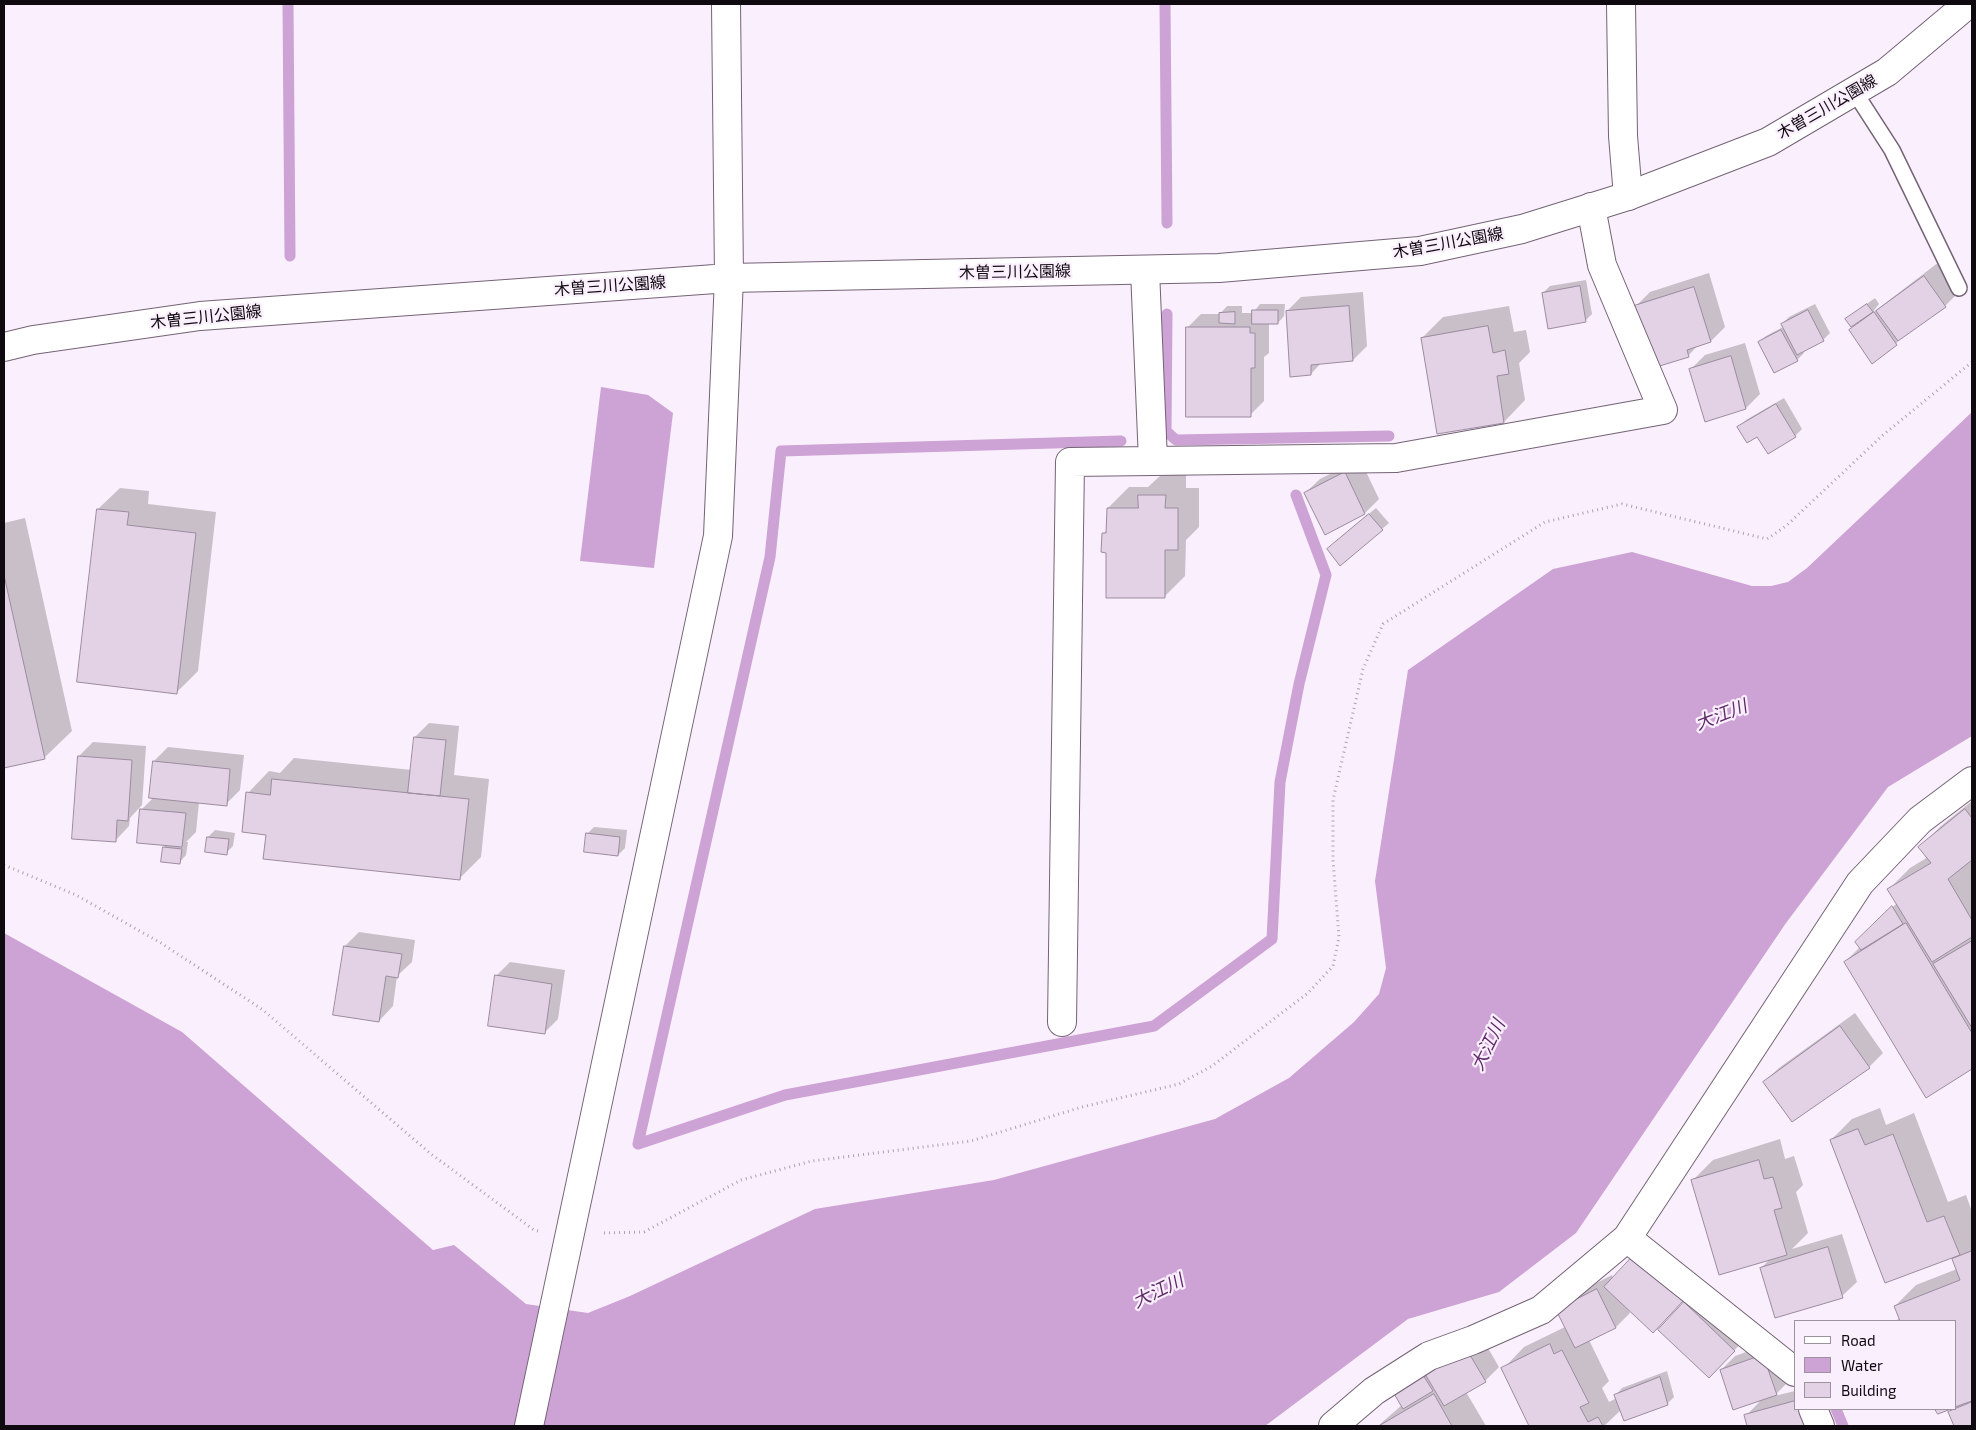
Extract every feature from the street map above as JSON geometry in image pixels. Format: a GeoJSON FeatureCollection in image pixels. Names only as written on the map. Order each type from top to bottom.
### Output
{"type":"FeatureCollection","features":[{"type":"Feature","properties":{"kind":"street"},"geometry":{"type":"LineString","coordinates":[[529,1426],[718,536],[729,278],[726,4]]}},
{"type":"Feature","properties":{"kind":"street"},"geometry":{"type":"LineString","coordinates":[[1621,4],[1623,136],[1628,196]]}},
{"type":"Feature","properties":{"kind":"street","name":"木曽三川公園線"},"geometry":{"type":"LineString","coordinates":[[4,347],[33,340],[200,316],[729,278],[1219,268],[1420,251],[1522,229],[1591,208],[1628,196],[1768,142],[1887,72],[1968,4]]}},
{"type":"Feature","properties":{"kind":"street"},"geometry":{"type":"LineString","coordinates":[[1062,1022],[1070,462],[1396,458],[1663,410],[1602,266],[1591,208]]}},
{"type":"Feature","properties":{"kind":"street"},"geometry":{"type":"LineString","coordinates":[[1145,270],[1153,461]]}},
{"type":"Feature","properties":{"kind":"street"},"geometry":{"type":"LineString","coordinates":[[1333,1426],[1374,1391],[1429,1356],[1473,1340],[1541,1310],[1627,1238],[1860,883],[1920,820],[1972,781]]}},
{"type":"Feature","properties":{"kind":"street"},"geometry":{"type":"LineString","coordinates":[[1627,1238],[1794,1371]]}},
{"type":"Feature","properties":{"kind":"street"},"geometry":{"type":"LineString","coordinates":[[1813,1410],[1820,1426]]}},
{"type":"Feature","properties":{"kind":"lane"},"geometry":{"type":"LineString","coordinates":[[1854,91],[1892,150],[1959,288]]}},
{"type":"Feature","properties":{"kind":"water"},"geometry":{"type":"Polygon","coordinates":[[[601,387],[648,395],[673,413],[654,568],[580,561],[601,387]]]}},
{"type":"Feature","properties":{"kind":"water","name":"大江川"},"geometry":{"type":"Polygon","coordinates":[[[1972,412],[1972,736],[1888,787],[1786,923],[1576,1233],[1499,1292],[1408,1319],[1265,1426],[4,1426],[4,933],[182,1032],[433,1250],[454,1245],[526,1304],[588,1313],[630,1296],[815,1209],[994,1180],[1215,1119],[1289,1078],[1354,1022],[1379,994],[1386,968],[1375,881],[1408,670],[1553,569],[1632,552],[1752,586],[1771,586],[1788,582],[1807,568],[1972,412]]]}},
{"type":"Feature","properties":{"kind":"building"},"geometry":{"type":"Polygon","coordinates":[[[1924,276],[1946,307],[1898,341],[1876,311],[1924,276]]]}},
{"type":"Feature","properties":{"kind":"building"},"geometry":{"type":"Polygon","coordinates":[[[1580,286],[1586,322],[1548,329],[1542,293],[1580,286]]]}},
{"type":"Feature","properties":{"kind":"building"},"geometry":{"type":"Polygon","coordinates":[[[1694,287],[1711,342],[1687,350],[1689,357],[1653,368],[1634,306],[1694,287]]]}},
{"type":"Feature","properties":{"kind":"building"},"geometry":{"type":"Polygon","coordinates":[[[1867,304],[1873,312],[1851,327],[1845,319],[1867,304]]]}},
{"type":"Feature","properties":{"kind":"building"},"geometry":{"type":"Polygon","coordinates":[[[1349,306],[1353,361],[1311,365],[1311,375],[1290,377],[1286,311],[1349,306]]]}},
{"type":"Feature","properties":{"kind":"building"},"geometry":{"type":"Polygon","coordinates":[[[1252,310],[1278,310],[1278,324],[1252,324],[1252,310]]]}},
{"type":"Feature","properties":{"kind":"building"},"geometry":{"type":"Polygon","coordinates":[[[1808,310],[1824,341],[1797,355],[1781,324],[1808,310]]]}},
{"type":"Feature","properties":{"kind":"building"},"geometry":{"type":"Polygon","coordinates":[[[1235,312],[1235,324],[1219,323],[1219,313],[1235,312]]]}},
{"type":"Feature","properties":{"kind":"building"},"geometry":{"type":"Polygon","coordinates":[[[1874,312],[1897,345],[1872,364],[1849,330],[1874,312]]]}},
{"type":"Feature","properties":{"kind":"building"},"geometry":{"type":"Polygon","coordinates":[[[1488,326],[1493,353],[1505,350],[1509,374],[1497,376],[1504,423],[1437,434],[1421,338],[1488,326]]]}},
{"type":"Feature","properties":{"kind":"building"},"geometry":{"type":"Polygon","coordinates":[[[1186,327],[1250,327],[1250,333],[1255,333],[1255,368],[1251,368],[1251,417],[1186,417],[1186,327]]]}},
{"type":"Feature","properties":{"kind":"building"},"geometry":{"type":"Polygon","coordinates":[[[1781,330],[1798,361],[1774,373],[1758,342],[1781,330]]]}},
{"type":"Feature","properties":{"kind":"building"},"geometry":{"type":"Polygon","coordinates":[[[1731,356],[1746,409],[1705,422],[1689,369],[1731,356]]]}},
{"type":"Feature","properties":{"kind":"building"},"geometry":{"type":"Polygon","coordinates":[[[1776,404],[1796,437],[1768,454],[1757,437],[1747,443],[1737,427],[1776,404]]]}},
{"type":"Feature","properties":{"kind":"building"},"geometry":{"type":"Polygon","coordinates":[[[1345,472],[1365,514],[1325,535],[1304,493],[1345,472]]]}},
{"type":"Feature","properties":{"kind":"building"},"geometry":{"type":"Polygon","coordinates":[[[1138,495],[1166,495],[1165,508],[1178,508],[1178,550],[1165,550],[1165,598],[1106,598],[1106,553],[1101,552],[1102,533],[1106,533],[1107,508],[1138,508],[1138,495]]]}},
{"type":"Feature","properties":{"kind":"building"},"geometry":{"type":"Polygon","coordinates":[[[97,509],[129,512],[127,525],[196,533],[177,694],[77,682],[97,509]]]}},
{"type":"Feature","properties":{"kind":"building"},"geometry":{"type":"Polygon","coordinates":[[[1369,514],[1383,530],[1340,566],[1327,549],[1369,514]]]}},
{"type":"Feature","properties":{"kind":"building"},"geometry":{"type":"Polygon","coordinates":[[[4,575],[45,759],[4,768],[4,575]]]}},
{"type":"Feature","properties":{"kind":"building"},"geometry":{"type":"Polygon","coordinates":[[[414,737],[446,740],[440,796],[408,793],[414,737]]]}},
{"type":"Feature","properties":{"kind":"building"},"geometry":{"type":"Polygon","coordinates":[[[78,756],[132,760],[128,821],[117,820],[116,842],[72,839],[78,756]]]}},
{"type":"Feature","properties":{"kind":"building"},"geometry":{"type":"Polygon","coordinates":[[[153,761],[230,769],[227,806],[149,798],[153,761]]]}},
{"type":"Feature","properties":{"kind":"building"},"geometry":{"type":"Polygon","coordinates":[[[272,779],[469,799],[460,880],[263,859],[266,835],[242,832],[246,792],[270,795],[272,779]]]}},
{"type":"Feature","properties":{"kind":"building"},"geometry":{"type":"Polygon","coordinates":[[[140,809],[186,813],[182,847],[137,843],[140,809]]]}},
{"type":"Feature","properties":{"kind":"building"},"geometry":{"type":"Polygon","coordinates":[[[1965,809],[1972,818],[1972,860],[1948,879],[1972,920],[1972,937],[1932,962],[1887,889],[1931,863],[1918,847],[1965,809]]]}},
{"type":"Feature","properties":{"kind":"building"},"geometry":{"type":"Polygon","coordinates":[[[586,833],[620,837],[618,856],[584,852],[586,833]]]}},
{"type":"Feature","properties":{"kind":"building"},"geometry":{"type":"Polygon","coordinates":[[[207,837],[229,839],[227,855],[205,852],[207,837]]]}},
{"type":"Feature","properties":{"kind":"building"},"geometry":{"type":"Polygon","coordinates":[[[163,847],[182,849],[180,864],[161,862],[163,847]]]}},
{"type":"Feature","properties":{"kind":"building"},"geometry":{"type":"Polygon","coordinates":[[[1892,906],[1903,924],[1861,950],[1855,942],[1892,906]]]}},
{"type":"Feature","properties":{"kind":"building"},"geometry":{"type":"Polygon","coordinates":[[[1906,923],[1972,1033],[1972,1069],[1926,1098],[1844,962],[1906,923]]]}},
{"type":"Feature","properties":{"kind":"building"},"geometry":{"type":"Polygon","coordinates":[[[1972,941],[1972,1028],[1933,964],[1972,941]]]}},
{"type":"Feature","properties":{"kind":"building"},"geometry":{"type":"Polygon","coordinates":[[[344,946],[402,954],[398,978],[386,976],[379,1022],[333,1015],[344,946]]]}},
{"type":"Feature","properties":{"kind":"building"},"geometry":{"type":"Polygon","coordinates":[[[495,975],[552,984],[545,1034],[488,1026],[495,975]]]}},
{"type":"Feature","properties":{"kind":"building"},"geometry":{"type":"Polygon","coordinates":[[[1840,1026],[1870,1068],[1792,1122],[1763,1082],[1840,1026]]]}},
{"type":"Feature","properties":{"kind":"building"},"geometry":{"type":"Polygon","coordinates":[[[1858,1129],[1865,1145],[1893,1134],[1927,1222],[1944,1216],[1960,1255],[1885,1283],[1830,1140],[1858,1129]]]}},
{"type":"Feature","properties":{"kind":"building"},"geometry":{"type":"Polygon","coordinates":[[[1759,1160],[1764,1179],[1773,1177],[1782,1208],[1774,1210],[1787,1255],[1719,1275],[1691,1180],[1759,1160]]]}},
{"type":"Feature","properties":{"kind":"building"},"geometry":{"type":"Polygon","coordinates":[[[1828,1247],[1843,1298],[1775,1318],[1760,1268],[1828,1247]]]}},
{"type":"Feature","properties":{"kind":"building"},"geometry":{"type":"Polygon","coordinates":[[[1972,1251],[1972,1401],[1956,1407],[1956,1320],[1900,1320],[1894,1306],[1960,1280],[1952,1259],[1972,1251]]]}},
{"type":"Feature","properties":{"kind":"building"},"geometry":{"type":"Polygon","coordinates":[[[1634,1255],[1683,1301],[1653,1333],[1604,1287],[1634,1255]]]}},
{"type":"Feature","properties":{"kind":"building"},"geometry":{"type":"Polygon","coordinates":[[[1597,1289],[1616,1328],[1575,1348],[1556,1310],[1597,1289]]]}},
{"type":"Feature","properties":{"kind":"building"},"geometry":{"type":"Polygon","coordinates":[[[1684,1302],[1735,1351],[1709,1378],[1658,1330],[1684,1302]]]}},
{"type":"Feature","properties":{"kind":"building"},"geometry":{"type":"Polygon","coordinates":[[[1550,1344],[1554,1354],[1562,1350],[1589,1403],[1580,1407],[1588,1422],[1598,1417],[1603,1426],[1529,1426],[1501,1368],[1550,1344]]]}},
{"type":"Feature","properties":{"kind":"building"},"geometry":{"type":"Polygon","coordinates":[[[1467,1350],[1486,1382],[1444,1406],[1425,1374],[1467,1350]]]}},
{"type":"Feature","properties":{"kind":"building"},"geometry":{"type":"Polygon","coordinates":[[[1763,1355],[1777,1395],[1733,1410],[1720,1370],[1763,1355]]]}},
{"type":"Feature","properties":{"kind":"building"},"geometry":{"type":"Polygon","coordinates":[[[1423,1375],[1433,1391],[1403,1409],[1393,1392],[1423,1375]]]}},
{"type":"Feature","properties":{"kind":"building"},"geometry":{"type":"Polygon","coordinates":[[[1660,1377],[1668,1405],[1624,1421],[1614,1395],[1660,1377]]]}},
{"type":"Feature","properties":{"kind":"building"},"geometry":{"type":"Polygon","coordinates":[[[1434,1394],[1452,1426],[1379,1426],[1434,1394]]]}},
{"type":"Feature","properties":{"kind":"building"},"geometry":{"type":"Polygon","coordinates":[[[1794,1401],[1794,1410],[1808,1410],[1813,1426],[1747,1426],[1744,1415],[1794,1401]]]}},
{"type":"Feature","properties":{"kind":"building"},"geometry":{"type":"Polygon","coordinates":[[[1972,1402],[1972,1426],[1954,1426],[1948,1412],[1972,1402]]]}},
{"type":"Feature","properties":{"kind":"building"},"geometry":{"type":"Polygon","coordinates":[[[1936,1410],[1948,1410],[1938,1414],[1936,1410]]]}},
{"type":"Feature","properties":{"kind":"waterway"},"geometry":{"type":"LineString","coordinates":[[288,4],[290,256]]}},
{"type":"Feature","properties":{"kind":"waterway"},"geometry":{"type":"LineString","coordinates":[[1165,4],[1167,223]]}},
{"type":"Feature","properties":{"kind":"waterway"},"geometry":{"type":"LineString","coordinates":[[1167,314],[1166,431],[1176,440],[1389,436]]}},
{"type":"Feature","properties":{"kind":"waterway"},"geometry":{"type":"LineString","coordinates":[[638,1144],[770,557],[781,451],[1121,441]]}},
{"type":"Feature","properties":{"kind":"waterway"},"geometry":{"type":"LineString","coordinates":[[638,1144],[785,1095],[1154,1026],[1272,939],[1280,782],[1299,684],[1326,575],[1296,495]]}},
{"type":"Feature","properties":{"kind":"waterway"},"geometry":{"type":"LineString","coordinates":[[1836,1410],[1843,1426]]}}]}
